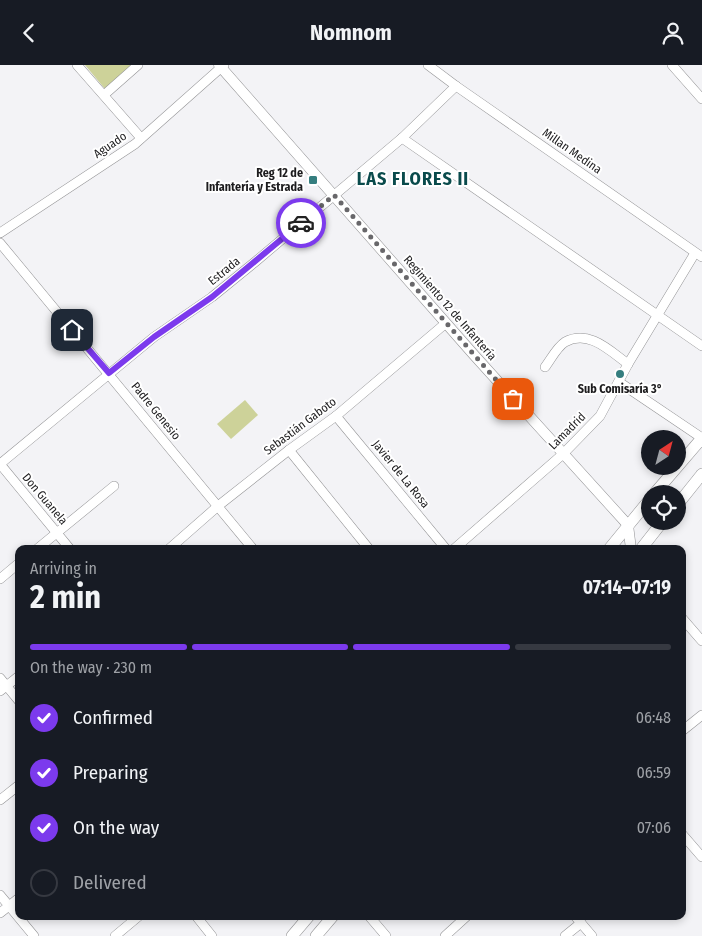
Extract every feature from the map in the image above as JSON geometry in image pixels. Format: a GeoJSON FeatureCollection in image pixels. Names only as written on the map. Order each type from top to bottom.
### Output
{"type":"FeatureCollection","features":[{"type":"Feature","properties":{"kind":"main road"},"geometry":{"type":"LineString","coordinates":[[662,485],[702,438]]}},
{"type":"Feature","properties":{"kind":"main road"},"geometry":{"type":"LineString","coordinates":[[686,494],[702,474]]}},
{"type":"Feature","properties":{"kind":"main road"},"geometry":{"type":"LineString","coordinates":[[612,545],[641,510]]}},
{"type":"Feature","properties":{"kind":"main road"},"geometry":{"type":"LineString","coordinates":[[644,545],[656,530]]}},
{"type":"Feature","properties":{"kind":"main road"},"geometry":{"type":"LineString","coordinates":[[292,936],[305,920]]}},
{"type":"Feature","properties":{"kind":"main road"},"geometry":{"type":"LineString","coordinates":[[316,936],[330,920]]}},
{"type":"Feature","properties":{"kind":"street"},"geometry":{"type":"LineString","coordinates":[[77,65],[142,138]]}},
{"type":"Feature","properties":{"kind":"street"},"geometry":{"type":"LineString","coordinates":[[104,95],[138,65]]}},
{"type":"Feature","properties":{"kind":"street","name":"Millan Medina"},"geometry":{"type":"LineString","coordinates":[[428,65],[699,255]]}},
{"type":"Feature","properties":{"kind":"street"},"geometry":{"type":"LineString","coordinates":[[672,65],[702,99]]}},
{"type":"Feature","properties":{"kind":"street","name":"Aguado"},"geometry":{"type":"LineString","coordinates":[[0,233],[135,144],[221,66]]}},
{"type":"Feature","properties":{"kind":"street","name":"Regimiento 12 de Infantería"},"geometry":{"type":"LineString","coordinates":[[221,66],[446,323],[628,525]]}},
{"type":"Feature","properties":{"kind":"street","name":"Estrada"},"geometry":{"type":"LineString","coordinates":[[0,464],[154,337],[212,297],[402,138],[456,86]]}},
{"type":"Feature","properties":{"kind":"street"},"geometry":{"type":"LineString","coordinates":[[402,138],[702,346]]}},
{"type":"Feature","properties":{"kind":"street","name":"Padre Genesio"},"geometry":{"type":"LineString","coordinates":[[0,243],[250,545]]}},
{"type":"Feature","properties":{"kind":"street","name":"Lamadrid"},"geometry":{"type":"LineString","coordinates":[[459,545],[563,454],[600,416],[628,364],[699,255]]}},
{"type":"Feature","properties":{"kind":"street","name":"Sebastián Gaboto"},"geometry":{"type":"LineString","coordinates":[[174,545],[218,506],[336,415],[446,323]]}},
{"type":"Feature","properties":{"kind":"street"},"geometry":{"type":"LineString","coordinates":[[545,367],[565,343],[578,338],[593,339],[628,364]]}},
{"type":"Feature","properties":{"kind":"street"},"geometry":{"type":"LineString","coordinates":[[619,382],[702,438]]}},
{"type":"Feature","properties":{"kind":"street","name":"Javier de La Rosa"},"geometry":{"type":"LineString","coordinates":[[336,415],[443,545]]}},
{"type":"Feature","properties":{"kind":"street"},"geometry":{"type":"LineString","coordinates":[[289,450],[366,545]]}},
{"type":"Feature","properties":{"kind":"street","name":"Don Guanela"},"geometry":{"type":"LineString","coordinates":[[0,464],[67,545]]}},
{"type":"Feature","properties":{"kind":"street"},"geometry":{"type":"LineString","coordinates":[[42,545],[114,486]]}},
{"type":"Feature","properties":{"kind":"street"},"geometry":{"type":"LineString","coordinates":[[628,525],[630,545]]}},
{"type":"Feature","properties":{"kind":"street"},"geometry":{"type":"LineString","coordinates":[[0,579],[15,566]]}},
{"type":"Feature","properties":{"kind":"street"},"geometry":{"type":"LineString","coordinates":[[686,622],[702,641]]}},
{"type":"Feature","properties":{"kind":"street"},"geometry":{"type":"LineString","coordinates":[[0,679],[3,689],[15,698]]}},
{"type":"Feature","properties":{"kind":"street"},"geometry":{"type":"LineString","coordinates":[[3,689],[15,679]]}},
{"type":"Feature","properties":{"kind":"street"},"geometry":{"type":"LineString","coordinates":[[686,728],[702,715]]}},
{"type":"Feature","properties":{"kind":"street"},"geometry":{"type":"LineString","coordinates":[[0,800],[15,788]]}},
{"type":"Feature","properties":{"kind":"street"},"geometry":{"type":"LineString","coordinates":[[686,839],[702,857]]}},
{"type":"Feature","properties":{"kind":"street"},"geometry":{"type":"LineString","coordinates":[[0,895],[15,913]]}},
{"type":"Feature","properties":{"kind":"street"},"geometry":{"type":"LineString","coordinates":[[0,913],[15,901]]}},
{"type":"Feature","properties":{"kind":"street"},"geometry":{"type":"LineString","coordinates":[[21,920],[34,936]]}},
{"type":"Feature","properties":{"kind":"street"},"geometry":{"type":"LineString","coordinates":[[115,936],[134,920]]}},
{"type":"Feature","properties":{"kind":"street"},"geometry":{"type":"LineString","coordinates":[[199,920],[212,936]]}},
{"type":"Feature","properties":{"kind":"street"},"geometry":{"type":"LineString","coordinates":[[372,920],[386,936]]}},
{"type":"Feature","properties":{"kind":"street"},"geometry":{"type":"LineString","coordinates":[[445,936],[463,920]]}},
{"type":"Feature","properties":{"kind":"street"},"geometry":{"type":"LineString","coordinates":[[565,936],[578,920],[592,936]]}},
{"type":"Feature","properties":{"kind":"green space"},"geometry":{"type":"Polygon","coordinates":[[[85,65],[132,65],[105,89],[85,65]]]}},
{"type":"Feature","properties":{"kind":"green space"},"geometry":{"type":"Polygon","coordinates":[[[245,400],[258,415],[231,439],[217,424],[245,400]]]}},
{"type":"Feature","properties":{"kind":"way so far"},"geometry":{"type":"LineString","coordinates":[[301,223],[334,195],[513,399]]}},
{"type":"Feature","properties":{"kind":"place","name":"Reg 12 de Infantería y Estrada"},"geometry":{"type":"Point","coordinates":[313,180]}},
{"type":"Feature","properties":{"kind":"place","name":"Sub Comisaría 3°"},"geometry":{"type":"Point","coordinates":[620,374]}},
{"type":"Feature","properties":{"kind":"district","name":"LAS FLORES II"},"geometry":{"type":"Point","coordinates":[413,179]}},
{"type":"Feature","properties":{"kind":"route"},"geometry":{"type":"LineString","coordinates":[[72,330],[109,373],[154,337],[212,297],[301,223]]}}]}
